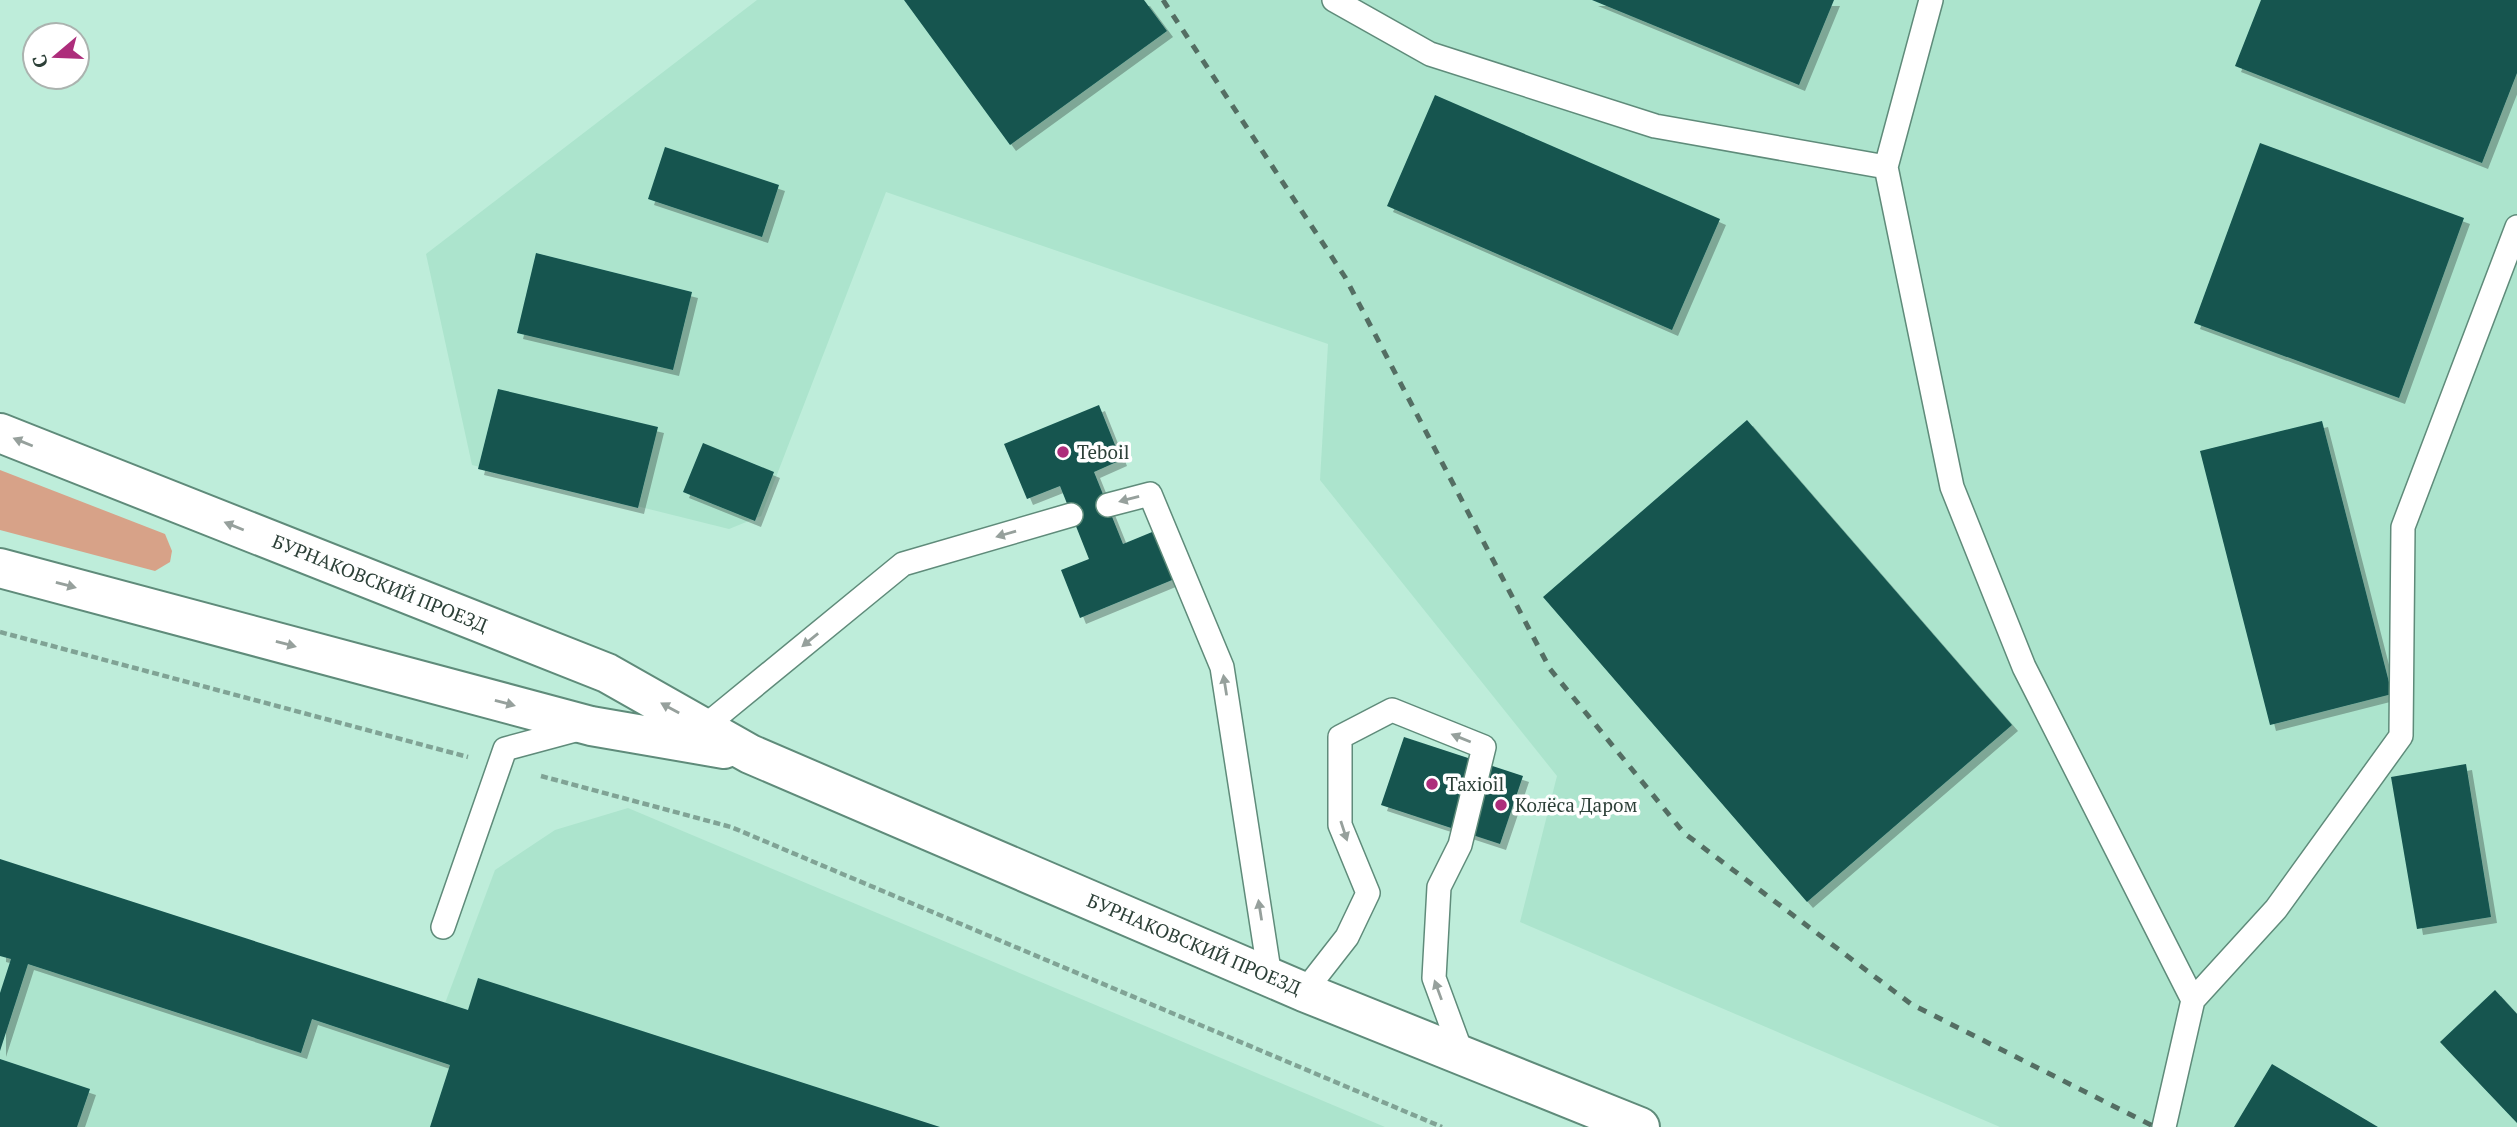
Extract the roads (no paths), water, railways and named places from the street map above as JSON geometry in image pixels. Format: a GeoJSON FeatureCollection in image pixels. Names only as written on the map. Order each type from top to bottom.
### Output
{"type":"FeatureCollection","features":[{"type":"Feature","properties":{"kind":"main road","name":"БУРНАКОВСКИЙ ПРОЕЗД"},"geometry":{"type":"LineString","coordinates":[[0,433],[607,673],[750,754],[1304,992],[1640,1127]]}},
{"type":"Feature","properties":{"kind":"main road","name":"БУРНАКОВСКИЙ ПРОЕЗД"},"geometry":{"type":"LineString","coordinates":[[0,568],[591,726],[750,754]]}},
{"type":"Feature","properties":{"kind":"main road"},"geometry":{"type":"LineString","coordinates":[[591,726],[607,673]]}},
{"type":"Feature","properties":{"kind":"lane"},"geometry":{"type":"LineString","coordinates":[[1334,0],[1430,54],[1656,126],[1886,167]]}},
{"type":"Feature","properties":{"kind":"lane"},"geometry":{"type":"LineString","coordinates":[[1931,0],[1886,167],[1952,487],[2024,667],[2193,1000]]}},
{"type":"Feature","properties":{"kind":"lane"},"geometry":{"type":"LineString","coordinates":[[2164,1127],[2193,1000],[2276,909],[2401,736],[2403,527],[2517,227]]}},
{"type":"Feature","properties":{"kind":"lane"},"geometry":{"type":"LineString","coordinates":[[1108,505],[1150,494],[1222,667],[1270,977]]}},
{"type":"Feature","properties":{"kind":"lane"},"geometry":{"type":"LineString","coordinates":[[704,727],[903,564],[1071,515]]}},
{"type":"Feature","properties":{"kind":"lane"},"geometry":{"type":"LineString","coordinates":[[1304,992],[1347,937],[1368,893],[1340,825],[1340,737],[1392,710],[1484,747],[1460,845],[1439,887],[1434,978],[1462,1054]]}},
{"type":"Feature","properties":{"kind":"lane"},"geometry":{"type":"LineString","coordinates":[[443,927],[505,749],[591,726]]}},
{"type":"Feature","properties":{"kind":"railway"},"geometry":{"type":"LineString","coordinates":[[1163,0],[1345,277],[1550,669],[1684,833],[1911,1004],[2155,1127]]}},
{"type":"Feature","properties":{"kind":"place","name":"Teboil"},"geometry":{"type":"Point","coordinates":[1063,452]}},
{"type":"Feature","properties":{"kind":"place","name":"Taxioil"},"geometry":{"type":"Point","coordinates":[1432,784]}},
{"type":"Feature","properties":{"kind":"place","name":"Колёса Даром"},"geometry":{"type":"Point","coordinates":[1501,805]}}]}
